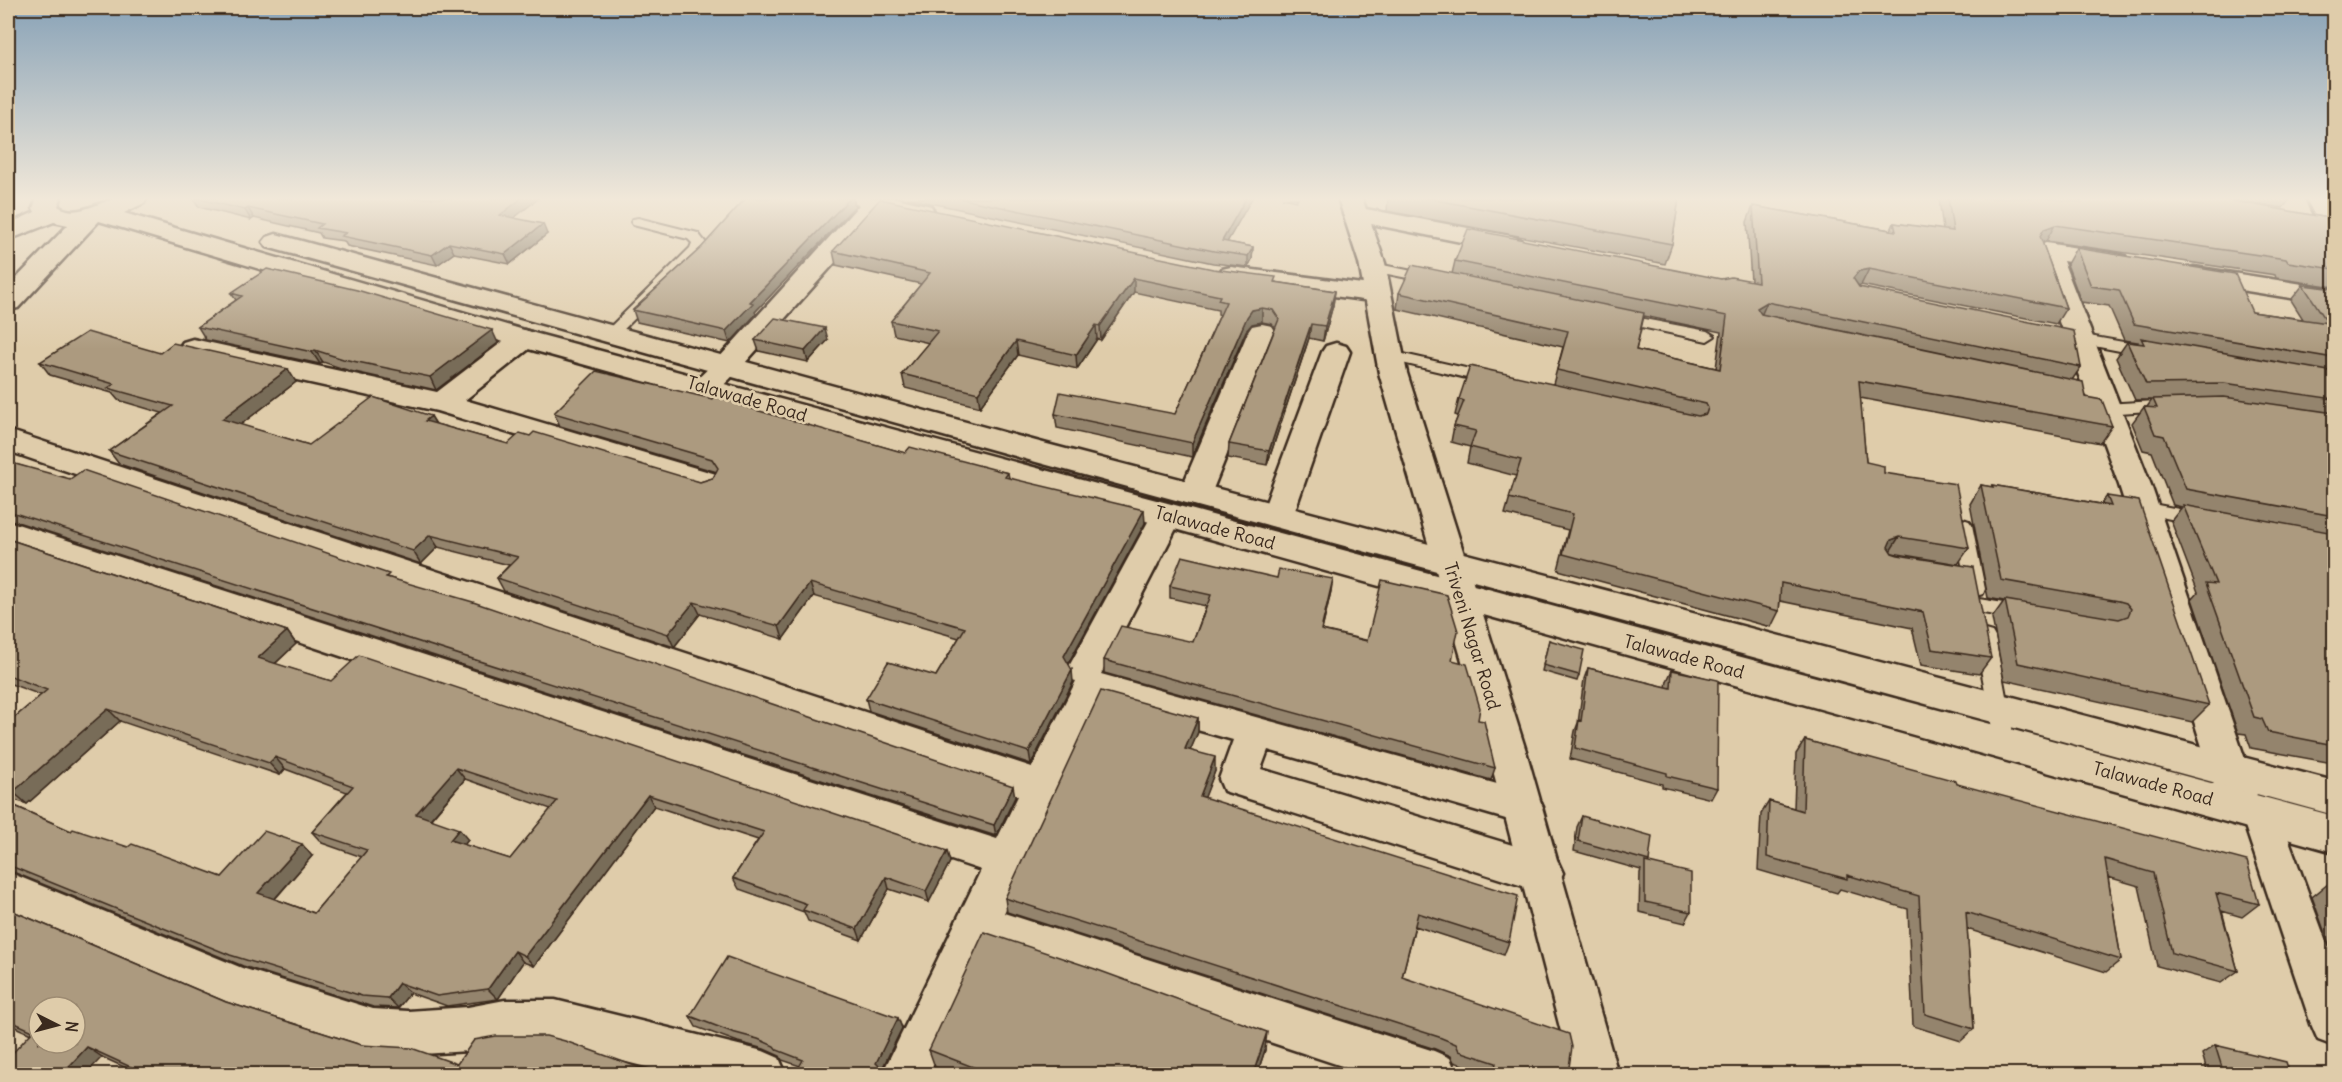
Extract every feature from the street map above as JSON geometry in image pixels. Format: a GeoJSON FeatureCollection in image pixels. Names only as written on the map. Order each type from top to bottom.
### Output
{"type":"FeatureCollection","features":[{"type":"Feature","properties":{"kind":"street"},"geometry":{"type":"LineString","coordinates":[[9,291],[39,248]]}},
{"type":"Feature","properties":{"kind":"street","name":"Talawade Road"},"geometry":{"type":"LineString","coordinates":[[203,248],[524,339],[715,377],[1196,494],[1277,516],[1454,579],[2005,744],[2334,834]]}},
{"type":"Feature","properties":{"kind":"street","name":"Talawade Road"},"geometry":{"type":"LineString","coordinates":[[302,248],[609,336],[715,377],[1167,515],[1454,579],[2000,710],[2334,798]]}},
{"type":"Feature","properties":{"kind":"street"},"geometry":{"type":"LineString","coordinates":[[715,377],[828,248]]}},
{"type":"Feature","properties":{"kind":"street","name":"Triveni Nagar Road"},"geometry":{"type":"LineString","coordinates":[[1365,248],[1375,281],[1390,356],[1542,873],[1595,1074]]}},
{"type":"Feature","properties":{"kind":"street"},"geometry":{"type":"LineString","coordinates":[[2334,297],[2046,251],[2066,336],[2142,508],[2230,771],[2251,811],[2334,1024]]}},
{"type":"Feature","properties":{"kind":"street"},"geometry":{"type":"LineString","coordinates":[[1202,271],[1375,281]]}},
{"type":"Feature","properties":{"kind":"street"},"geometry":{"type":"LineString","coordinates":[[1196,494],[1262,332]]}},
{"type":"Feature","properties":{"kind":"street"},"geometry":{"type":"LineString","coordinates":[[442,403],[524,339]]}},
{"type":"Feature","properties":{"kind":"street"},"geometry":{"type":"LineString","coordinates":[[194,348],[442,403],[705,482]]}},
{"type":"Feature","properties":{"kind":"street"},"geometry":{"type":"LineString","coordinates":[[1277,516],[1336,352]]}},
{"type":"Feature","properties":{"kind":"street"},"geometry":{"type":"LineString","coordinates":[[8,440],[1041,787]]}},
{"type":"Feature","properties":{"kind":"street"},"geometry":{"type":"LineString","coordinates":[[1085,670],[1167,515]]}},
{"type":"Feature","properties":{"kind":"street"},"geometry":{"type":"LineString","coordinates":[[8,533],[1005,860]]}},
{"type":"Feature","properties":{"kind":"street"},"geometry":{"type":"LineString","coordinates":[[904,1074],[1087,693],[1098,688],[1110,689],[1523,807]]}},
{"type":"Feature","properties":{"kind":"street"},"geometry":{"type":"LineString","coordinates":[[1255,731],[1238,779],[1542,873]]}},
{"type":"Feature","properties":{"kind":"street"},"geometry":{"type":"LineString","coordinates":[[8,891],[240,989],[372,1030],[408,1033],[468,1029],[513,1022],[555,1022],[763,1074]]}},
{"type":"Feature","properties":{"kind":"street"},"geometry":{"type":"LineString","coordinates":[[976,924],[1434,1074]]}},
{"type":"Feature","properties":{"kind":"lane"},"geometry":{"type":"LineString","coordinates":[[609,336],[697,248]]}},
{"type":"Feature","properties":{"kind":"lane"},"geometry":{"type":"LineString","coordinates":[[1375,281],[1442,281]]}},
{"type":"Feature","properties":{"kind":"lane"},"geometry":{"type":"LineString","coordinates":[[1603,315],[1707,336]]}},
{"type":"Feature","properties":{"kind":"lane"},"geometry":{"type":"LineString","coordinates":[[2066,336],[2159,353]]}},
{"type":"Feature","properties":{"kind":"lane"},"geometry":{"type":"LineString","coordinates":[[1390,356],[1506,382]]}},
{"type":"Feature","properties":{"kind":"lane"},"geometry":{"type":"LineString","coordinates":[[2094,400],[2189,405]]}},
{"type":"Feature","properties":{"kind":"lane"},"geometry":{"type":"LineString","coordinates":[[2142,508],[2221,523]]}},
{"type":"Feature","properties":{"kind":"lane"},"geometry":{"type":"LineString","coordinates":[[1960,509],[2005,744]]}},
{"type":"Feature","properties":{"kind":"lane"},"geometry":{"type":"LineString","coordinates":[[1952,573],[1973,576]]}},
{"type":"Feature","properties":{"kind":"lane"},"geometry":{"type":"LineString","coordinates":[[1979,606],[2036,616]]}},
{"type":"Feature","properties":{"kind":"building"},"geometry":{"type":"Polygon","coordinates":[[[401,248],[441,248],[432,255],[401,248]]]}},
{"type":"Feature","properties":{"kind":"building"},"geometry":{"type":"Polygon","coordinates":[[[477,248],[512,248],[505,254],[477,248]]]}},
{"type":"Feature","properties":{"kind":"building"},"geometry":{"type":"Polygon","coordinates":[[[700,248],[801,248],[750,302],[753,303],[726,331],[633,310],[700,248]]]}},
{"type":"Feature","properties":{"kind":"building"},"geometry":{"type":"Polygon","coordinates":[[[835,248],[1115,248],[1213,269],[1276,277],[1274,282],[1335,291],[1325,326],[1311,324],[1269,451],[1229,444],[1279,319],[1273,310],[1262,308],[1252,310],[1247,317],[1192,443],[1055,414],[1060,392],[1175,414],[1226,302],[1218,300],[1220,296],[1134,278],[1100,326],[1096,325],[1076,355],[1016,341],[978,393],[902,374],[938,331],[891,321],[930,273],[833,251],[835,248]]]}},
{"type":"Feature","properties":{"kind":"building"},"geometry":{"type":"Polygon","coordinates":[[[1202,248],[1252,248],[1248,256],[1202,248]]]}},
{"type":"Feature","properties":{"kind":"building"},"geometry":{"type":"Polygon","coordinates":[[[1460,248],[1567,248],[1721,279],[1731,277],[1758,282],[1756,248],[2045,248],[2066,308],[1869,269],[1859,271],[1853,278],[1859,287],[2074,331],[2081,367],[1767,302],[1757,308],[1761,314],[2083,382],[2086,397],[2102,400],[2112,426],[1859,381],[1866,462],[1884,466],[1884,473],[1956,484],[1969,548],[1899,537],[1891,540],[1888,547],[1892,553],[1898,555],[1973,567],[1991,658],[1932,649],[1923,612],[1781,583],[1779,611],[1563,554],[1573,514],[1509,498],[1521,460],[1470,447],[1476,431],[1454,426],[1464,401],[1459,399],[1470,366],[1698,416],[1706,414],[1708,408],[1706,404],[1557,370],[1568,331],[1399,293],[1412,265],[1644,313],[1636,350],[1720,369],[1727,316],[1455,261],[1460,248]]]}},
{"type":"Feature","properties":{"kind":"building"},"geometry":{"type":"Polygon","coordinates":[[[2076,248],[2235,274],[2252,312],[2328,323],[2303,285],[2334,289],[2334,358],[2134,324],[2119,290],[2091,286],[2076,248]]]}},
{"type":"Feature","properties":{"kind":"building"},"geometry":{"type":"Polygon","coordinates":[[[2215,248],[2334,248],[2334,269],[2288,262],[2286,259],[2215,248]]]}},
{"type":"Feature","properties":{"kind":"building"},"geometry":{"type":"Polygon","coordinates":[[[267,269],[357,290],[492,330],[430,377],[343,359],[315,350],[312,352],[198,327],[242,296],[231,293],[267,269]]]}},
{"type":"Feature","properties":{"kind":"building"},"geometry":{"type":"Polygon","coordinates":[[[775,318],[825,328],[805,351],[755,340],[775,318]]]}},
{"type":"Feature","properties":{"kind":"building"},"geometry":{"type":"Polygon","coordinates":[[[87,332],[160,353],[173,343],[288,369],[222,419],[309,445],[373,397],[431,416],[425,421],[508,444],[520,433],[530,436],[534,432],[700,482],[713,478],[718,468],[712,459],[554,413],[596,371],[712,399],[718,393],[747,401],[742,406],[905,453],[910,447],[1008,473],[1005,477],[1144,510],[1064,656],[1072,670],[1029,752],[866,699],[888,662],[936,676],[965,628],[810,583],[779,626],[694,602],[668,634],[497,578],[518,557],[430,535],[413,551],[109,451],[173,406],[108,388],[114,384],[40,362],[87,332]]]}},
{"type":"Feature","properties":{"kind":"building"},"geometry":{"type":"Polygon","coordinates":[[[2141,338],[2334,372],[2334,399],[2224,383],[2146,384],[2127,342],[2144,344],[2141,338]]]}},
{"type":"Feature","properties":{"kind":"building"},"geometry":{"type":"Polygon","coordinates":[[[2224,397],[2334,413],[2334,516],[2186,489],[2164,436],[2155,434],[2144,407],[2157,408],[2153,399],[2224,397]]]}},
{"type":"Feature","properties":{"kind":"building"},"geometry":{"type":"Polygon","coordinates":[[[8,462],[70,479],[83,470],[389,574],[386,577],[473,602],[1013,786],[994,825],[8,511],[8,462]]]}},
{"type":"Feature","properties":{"kind":"building"},"geometry":{"type":"Polygon","coordinates":[[[1981,485],[2111,506],[2107,496],[2139,501],[2209,705],[2018,663],[2005,600],[2119,619],[2128,616],[2131,609],[2126,603],[2119,601],[2001,580],[1981,485]]]}},
{"type":"Feature","properties":{"kind":"building"},"geometry":{"type":"Polygon","coordinates":[[[2183,505],[2334,533],[2334,745],[2268,732],[2262,719],[2254,717],[2206,583],[2216,584],[2183,505]]]}},
{"type":"Feature","properties":{"kind":"building"},"geometry":{"type":"Polygon","coordinates":[[[8,539],[287,631],[258,658],[331,681],[359,655],[947,851],[926,891],[886,877],[857,929],[803,910],[807,904],[733,878],[764,832],[648,795],[525,956],[515,951],[488,989],[437,996],[399,983],[388,998],[362,996],[230,955],[8,865],[8,803],[71,831],[73,829],[128,847],[132,844],[222,877],[264,831],[302,844],[258,893],[314,913],[367,850],[312,832],[353,786],[275,757],[269,763],[108,709],[13,792],[8,791],[8,723],[47,690],[8,675],[8,539]],[[456,768],[416,814],[459,829],[450,840],[510,859],[557,801],[456,768]]]}},
{"type":"Feature","properties":{"kind":"building"},"geometry":{"type":"Polygon","coordinates":[[[1182,556],[1277,578],[1279,569],[1333,579],[1321,630],[1367,641],[1382,580],[1447,595],[1458,631],[1452,660],[1467,664],[1480,708],[1478,720],[1484,721],[1495,768],[1104,660],[1121,626],[1193,642],[1211,595],[1170,586],[1182,556]]]}},
{"type":"Feature","properties":{"kind":"building"},"geometry":{"type":"Polygon","coordinates":[[[1549,640],[1584,650],[1579,675],[1543,665],[1549,640]]]}},
{"type":"Feature","properties":{"kind":"building"},"geometry":{"type":"Polygon","coordinates":[[[1588,668],[1671,688],[1672,670],[1718,680],[1717,788],[1667,776],[1667,773],[1575,748],[1588,668]]]}},
{"type":"Feature","properties":{"kind":"building"},"geometry":{"type":"Polygon","coordinates":[[[1101,691],[1198,718],[1185,749],[1215,757],[1200,796],[1518,896],[1509,942],[1418,913],[1402,977],[1569,1034],[1572,1047],[1568,1074],[1494,1074],[1496,1063],[1459,1051],[1456,1044],[1439,1037],[1005,898],[1101,691]]]}},
{"type":"Feature","properties":{"kind":"building"},"geometry":{"type":"Polygon","coordinates":[[[1805,740],[1956,781],[1957,784],[2247,861],[2259,904],[2216,893],[2238,971],[2172,953],[2153,873],[2105,859],[2121,960],[1966,912],[1974,1029],[1925,1014],[1919,896],[1847,875],[1847,879],[1767,857],[1769,801],[1803,811],[1805,740]]]}},
{"type":"Feature","properties":{"kind":"building"},"geometry":{"type":"Polygon","coordinates":[[[1582,816],[1652,836],[1649,861],[1578,841],[1582,816]]]}},
{"type":"Feature","properties":{"kind":"building"},"geometry":{"type":"Polygon","coordinates":[[[1645,862],[1691,873],[1691,912],[1645,902],[1645,862]]]}},
{"type":"Feature","properties":{"kind":"building"},"geometry":{"type":"Polygon","coordinates":[[[8,909],[226,1002],[361,1045],[411,1048],[457,1064],[474,1040],[496,1036],[546,1036],[657,1074],[146,1074],[87,1047],[87,995],[27,995],[27,1028],[8,1020],[8,909]]]}},
{"type":"Feature","properties":{"kind":"building"},"geometry":{"type":"Polygon","coordinates":[[[984,932],[1095,969],[1267,1032],[1253,1074],[991,1074],[929,1050],[984,932]]]}},
{"type":"Feature","properties":{"kind":"building"},"geometry":{"type":"Polygon","coordinates":[[[727,957],[898,1018],[876,1063],[879,1066],[875,1074],[795,1074],[803,1060],[777,1050],[774,1046],[758,1039],[690,1016],[727,957]]]}},
{"type":"Feature","properties":{"kind":"building"},"geometry":{"type":"Polygon","coordinates":[[[27,1037],[27,1055],[80,1055],[62,1074],[8,1074],[8,1058],[27,1037]]]}},
{"type":"Feature","properties":{"kind":"building"},"geometry":{"type":"Polygon","coordinates":[[[2215,1045],[2286,1062],[2290,1074],[2224,1074],[2215,1045]]]}}]}
